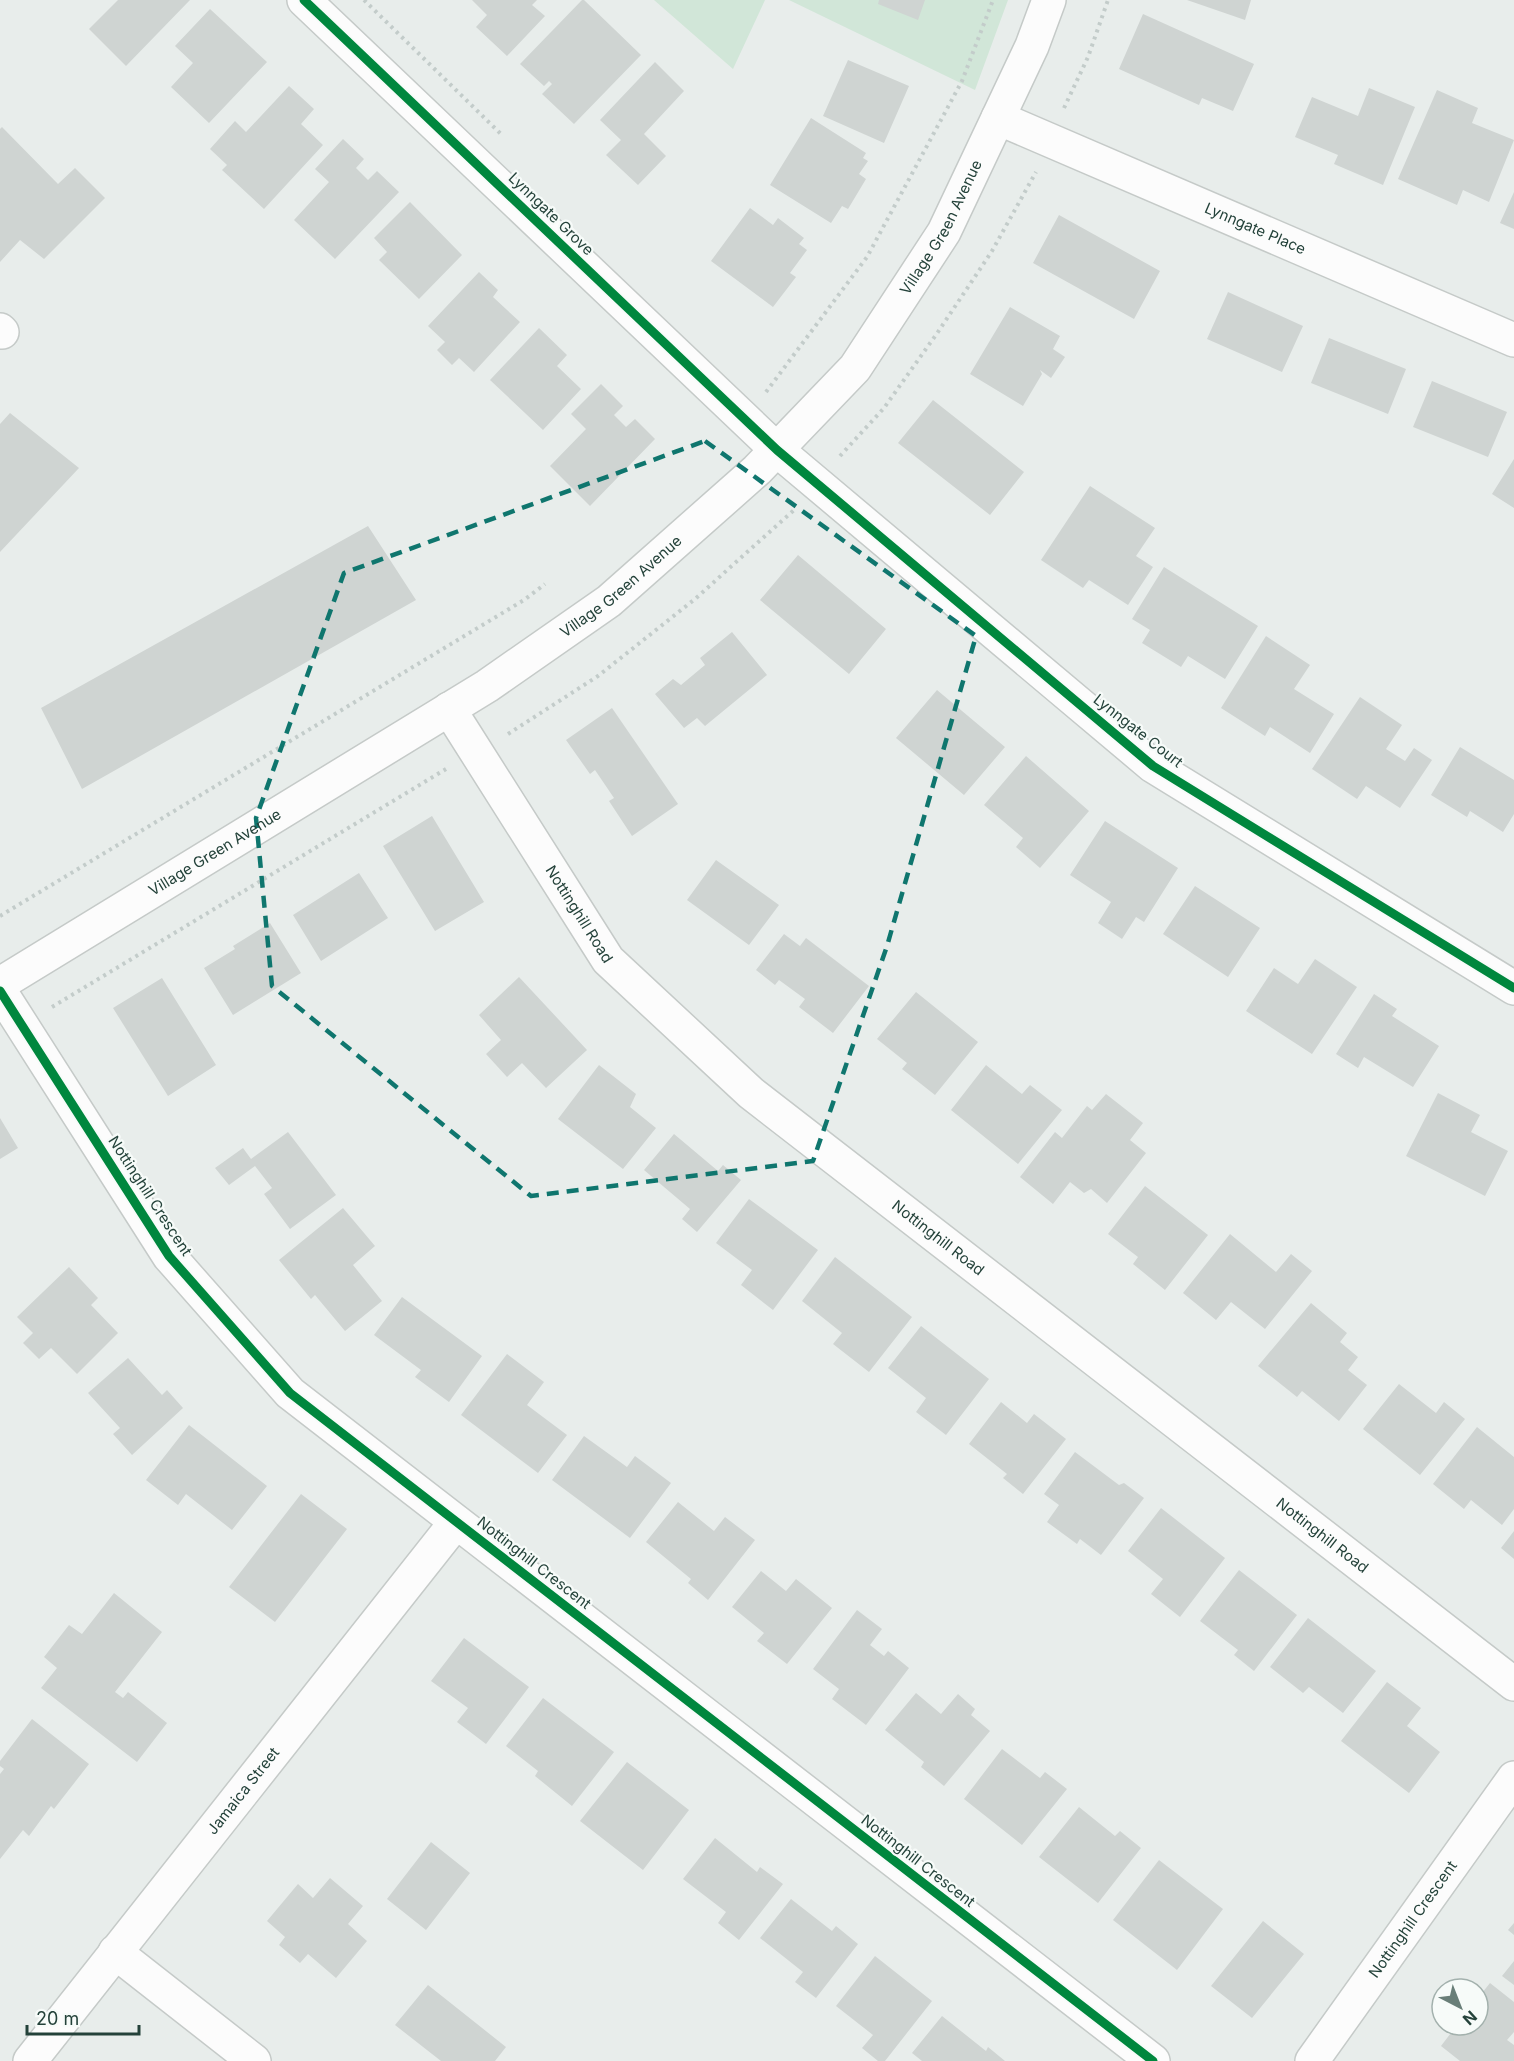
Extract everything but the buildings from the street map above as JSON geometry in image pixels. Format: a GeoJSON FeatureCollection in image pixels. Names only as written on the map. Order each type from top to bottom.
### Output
{"type":"FeatureCollection","features":[{"type":"Feature","properties":{"kind":"street","name":"Lynngate Grove"},"geometry":{"type":"LineString","coordinates":[[304,0],[777,450]]}},
{"type":"Feature","properties":{"kind":"street","name":"Village Green Avenue"},"geometry":{"type":"LineString","coordinates":[[0,984],[487,686],[609,601],[777,450],[855,368],[944,232],[1032,46],[1049,0]]}},
{"type":"Feature","properties":{"kind":"street","name":"Lynngate Place"},"geometry":{"type":"LineString","coordinates":[[998,118],[1514,340]]}},
{"type":"Feature","properties":{"kind":"street","name":"Lynngate Court"},"geometry":{"type":"LineString","coordinates":[[777,450],[1153,766],[1514,988]]}},
{"type":"Feature","properties":{"kind":"street","name":"Nottinghill Road"},"geometry":{"type":"LineString","coordinates":[[449,709],[608,960],[751,1093],[1514,1684]]}},
{"type":"Feature","properties":{"kind":"street","name":"Nottinghill Crescent"},"geometry":{"type":"LineString","coordinates":[[0,991],[169,1256],[290,1393],[1153,2061]]}},
{"type":"Feature","properties":{"kind":"street","name":"Jamaica Street"},"geometry":{"type":"LineString","coordinates":[[30,2061],[456,1522]]}},
{"type":"Feature","properties":{"kind":"street","name":"Nottinghill Crescent"},"geometry":{"type":"LineString","coordinates":[[1312,2061],[1514,1778]]}},
{"type":"Feature","properties":{"kind":"street"},"geometry":{"type":"LineString","coordinates":[[116,1952],[254,2061]]}},
{"type":"Feature","properties":{"kind":"path"},"geometry":{"type":"LineString","coordinates":[[364,0],[510,142]]}},
{"type":"Feature","properties":{"kind":"path"},"geometry":{"type":"LineString","coordinates":[[758,384],[766,392],[867,257],[962,81],[993,0]]}},
{"type":"Feature","properties":{"kind":"path"},"geometry":{"type":"LineString","coordinates":[[50,1009],[477,752],[598,676],[695,599],[799,506],[884,408],[992,251],[1051,141],[1062,111],[1088,57],[1108,0]]}},
{"type":"Feature","properties":{"kind":"path"},"geometry":{"type":"LineString","coordinates":[[0,916],[524,600],[545,584]]}},
{"type":"Feature","properties":{"kind":"highlighted area"},"geometry":{"type":"Polygon","coordinates":[[[705,441],[976,636],[887,946],[813,1161],[531,1196],[272,986],[256,818],[344,573],[705,441]]]}},
{"type":"Feature","properties":{"kind":"green space"},"geometry":{"type":"Polygon","coordinates":[[[654,0],[765,0],[733,69],[654,0]]]}},
{"type":"Feature","properties":{"kind":"green space"},"geometry":{"type":"Polygon","coordinates":[[[789,0],[1008,0],[975,90],[789,0]]]}},
{"type":"Feature","properties":{"kind":"cycle path"},"geometry":{"type":"LineString","coordinates":[[304,0],[777,450],[1153,766],[1514,988]]}},
{"type":"Feature","properties":{"kind":"cycle path"},"geometry":{"type":"LineString","coordinates":[[0,991],[169,1256],[290,1393],[1153,2061]]}}]}
